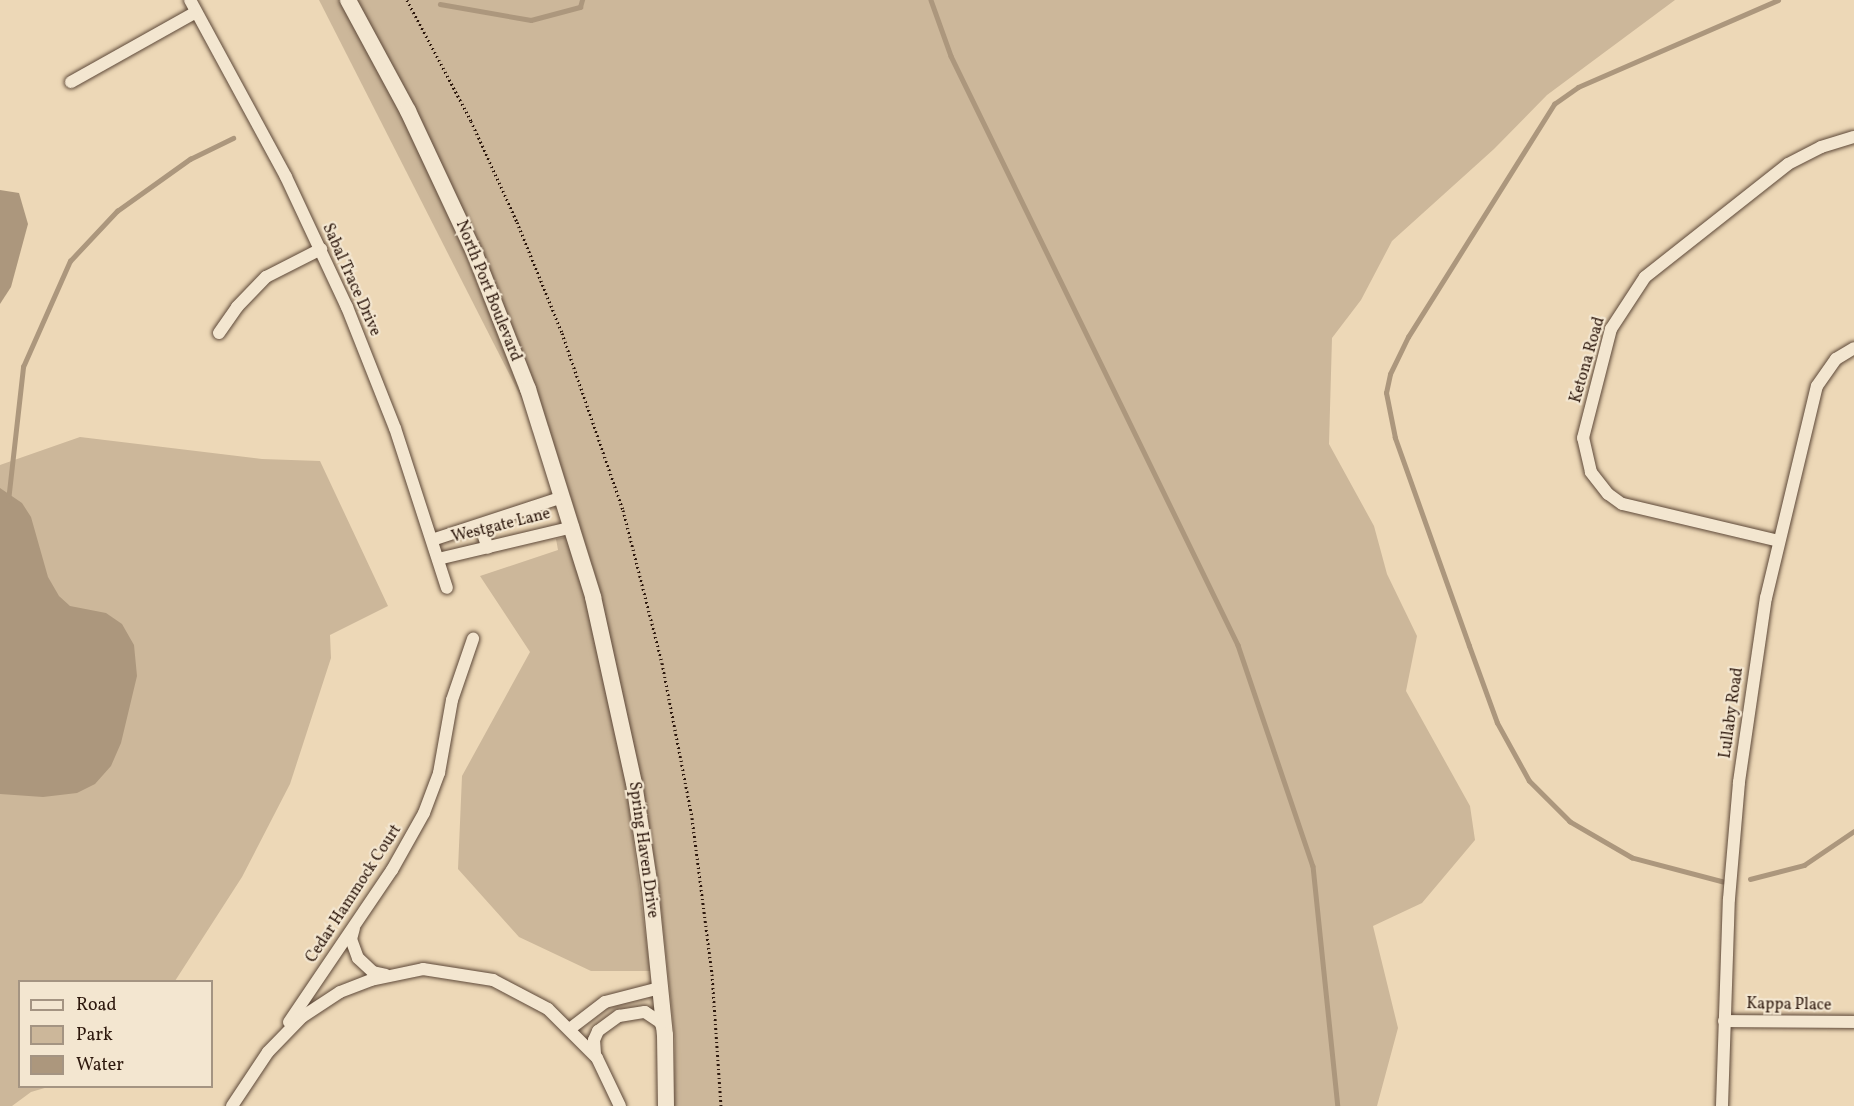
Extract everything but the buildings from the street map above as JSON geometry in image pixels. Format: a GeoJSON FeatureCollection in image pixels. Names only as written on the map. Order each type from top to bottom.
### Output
{"type":"FeatureCollection","features":[{"type":"Feature","properties":{"kind":"street","name":"Sabal Trace Drive"},"geometry":{"type":"LineString","coordinates":[[190,0],[321,249],[395,429],[447,588]]}},
{"type":"Feature","properties":{"kind":"street","name":"North Port Boulevard"},"geometry":{"type":"LineString","coordinates":[[348,0],[408,111],[475,254],[528,389],[593,597]]}},
{"type":"Feature","properties":{"kind":"street"},"geometry":{"type":"LineString","coordinates":[[71,82],[196,12]]}},
{"type":"Feature","properties":{"kind":"street","name":"Ketona Road"},"geometry":{"type":"LineString","coordinates":[[1779,541],[1622,504],[1608,494],[1591,472],[1583,438],[1611,329],[1645,277],[1788,165],[1821,147],[1854,137]]}},
{"type":"Feature","properties":{"kind":"street"},"geometry":{"type":"LineString","coordinates":[[219,333],[250,291],[287,265],[321,249]]}},
{"type":"Feature","properties":{"kind":"street","name":"Lullaby Road"},"geometry":{"type":"LineString","coordinates":[[1722,1106],[1729,899],[1739,782],[1764,610],[1817,386],[1836,359],[1854,348]]}},
{"type":"Feature","properties":{"kind":"street","name":"Westgate Lane"},"geometry":{"type":"LineString","coordinates":[[432,540],[563,497]]}},
{"type":"Feature","properties":{"kind":"street"},"geometry":{"type":"LineString","coordinates":[[480,525],[488,548]]}},
{"type":"Feature","properties":{"kind":"street","name":"Westgate Lane"},"geometry":{"type":"LineString","coordinates":[[438,559],[573,527]]}},
{"type":"Feature","properties":{"kind":"street","name":"Spring Haven Drive"},"geometry":{"type":"LineString","coordinates":[[593,597],[634,783],[665,1035],[666,1106]]}},
{"type":"Feature","properties":{"kind":"street","name":"Cedar Hammock Court"},"geometry":{"type":"LineString","coordinates":[[268,1053],[403,852],[431,796],[444,752],[452,700],[473,639]]}},
{"type":"Feature","properties":{"kind":"street"},"geometry":{"type":"LineString","coordinates":[[356,924],[351,939],[358,958],[373,972],[387,975],[448,970],[493,980],[531,997],[571,1028],[597,1058],[620,1106]]}},
{"type":"Feature","properties":{"kind":"street"},"geometry":{"type":"LineString","coordinates":[[232,1106],[268,1053],[286,1032],[321,1003],[387,975]]}},
{"type":"Feature","properties":{"kind":"street"},"geometry":{"type":"LineString","coordinates":[[571,1028],[605,1002],[660,988]]}},
{"type":"Feature","properties":{"kind":"street"},"geometry":{"type":"LineString","coordinates":[[597,1058],[594,1040],[598,1031],[619,1016],[635,1012],[653,1016],[665,1035]]}},
{"type":"Feature","properties":{"kind":"street","name":"Kappa Place"},"geometry":{"type":"LineString","coordinates":[[1725,1021],[1854,1022]]}},
{"type":"Feature","properties":{"kind":"path"},"geometry":{"type":"LineString","coordinates":[[407,0],[471,121],[517,222],[562,333],[623,510],[662,663],[692,818],[712,974],[721,1106]]}},
{"type":"Feature","properties":{"kind":"green space"},"geometry":{"type":"Polygon","coordinates":[[[319,0],[339,0],[401,114],[467,257],[526,407],[319,0]]]}},
{"type":"Feature","properties":{"kind":"green space"},"geometry":{"type":"Polygon","coordinates":[[[357,0],[1675,0],[1547,95],[1494,149],[1392,241],[1361,300],[1332,338],[1329,444],[1374,526],[1387,574],[1417,636],[1406,691],[1470,806],[1475,840],[1422,903],[1373,926],[1398,1028],[1377,1106],[674,1106],[675,1040],[659,888],[642,782],[599,587],[536,387],[482,251],[415,107],[357,0]]]}},
{"type":"Feature","properties":{"kind":"green space"},"geometry":{"type":"Polygon","coordinates":[[[80,437],[262,459],[320,461],[388,606],[330,635],[331,658],[290,784],[242,877],[176,980],[18,980],[18,1088],[45,1088],[31,1092],[12,1106],[0,1106],[0,465],[80,437]]]}},
{"type":"Feature","properties":{"kind":"green space"},"geometry":{"type":"Polygon","coordinates":[[[567,537],[585,598],[626,784],[650,971],[591,971],[519,937],[458,869],[462,776],[530,652],[480,576],[558,550],[556,539],[567,537]]]}},
{"type":"Feature","properties":{"kind":"water"},"geometry":{"type":"Polygon","coordinates":[[[0,190],[19,193],[28,224],[11,287],[0,304],[0,190]]]}},
{"type":"Feature","properties":{"kind":"water"},"geometry":{"type":"Polygon","coordinates":[[[0,488],[22,503],[31,517],[48,577],[59,596],[70,606],[106,613],[122,624],[134,645],[137,676],[121,743],[111,766],[95,784],[77,793],[43,797],[0,794],[0,488]]]}},
{"type":"Feature","properties":{"kind":"waterway"},"geometry":{"type":"LineString","coordinates":[[440,4],[531,20],[580,7],[582,0]]}},
{"type":"Feature","properties":{"kind":"waterway"},"geometry":{"type":"LineString","coordinates":[[931,0],[951,56],[1238,645],[1313,866],[1338,1106]]}},
{"type":"Feature","properties":{"kind":"waterway"},"geometry":{"type":"LineString","coordinates":[[1723,882],[1632,858],[1570,822],[1529,781],[1497,723],[1395,438],[1386,393],[1390,374],[1408,337],[1554,104],[1578,87],[1778,0]]}},
{"type":"Feature","properties":{"kind":"waterway"},"geometry":{"type":"LineString","coordinates":[[8,501],[23,367],[70,261],[117,211],[190,159],[233,138]]}},
{"type":"Feature","properties":{"kind":"waterway"},"geometry":{"type":"LineString","coordinates":[[1750,879],[1804,865],[1854,831]]}}]}
